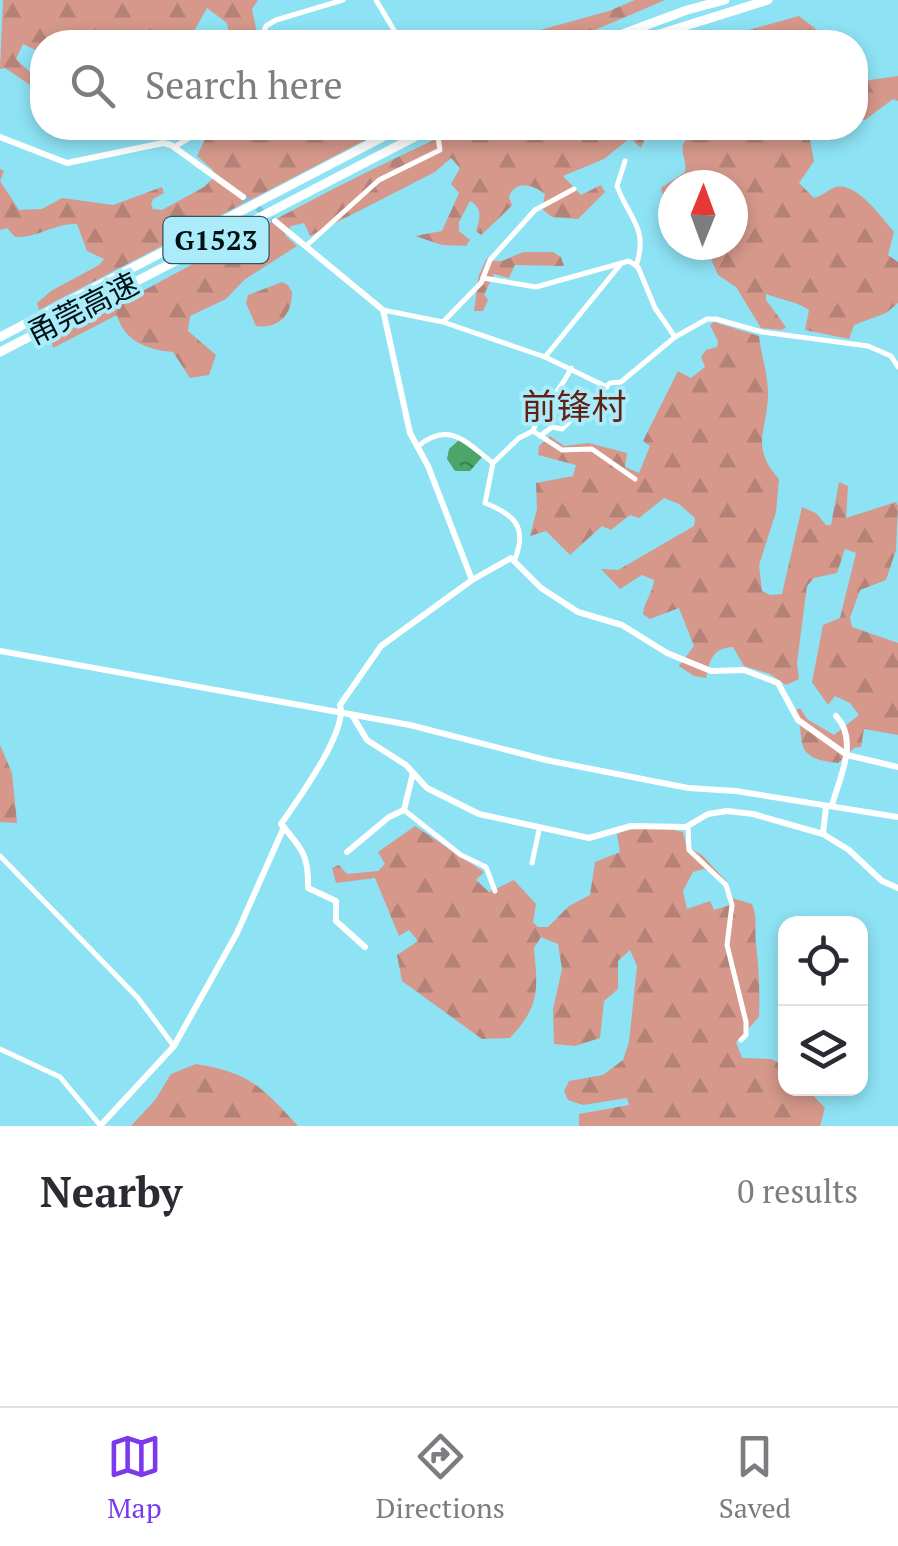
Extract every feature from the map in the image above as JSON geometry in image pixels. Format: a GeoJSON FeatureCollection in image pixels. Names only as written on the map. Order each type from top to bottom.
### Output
{"type":"FeatureCollection","features":[{"type":"Feature","properties":{"kind":"highway"},"geometry":{"type":"LineString","coordinates":[[636,30],[725,0]]}},
{"type":"Feature","properties":{"kind":"highway"},"geometry":{"type":"LineString","coordinates":[[672,30],[768,0]]}},
{"type":"Feature","properties":{"kind":"highway","name":"甬莞高速"},"geometry":{"type":"LineString","coordinates":[[0,337],[377,140]]}},
{"type":"Feature","properties":{"kind":"highway","name":"甬莞高速"},"geometry":{"type":"LineString","coordinates":[[0,352],[419,140]]}},
{"type":"Feature","properties":{"kind":"street"},"geometry":{"type":"LineString","coordinates":[[264,30],[276,20],[343,0]]}},
{"type":"Feature","properties":{"kind":"street"},"geometry":{"type":"LineString","coordinates":[[376,0],[394,30]]}},
{"type":"Feature","properties":{"kind":"street"},"geometry":{"type":"LineString","coordinates":[[0,137],[67,163],[163,144],[176,146],[243,196]]}},
{"type":"Feature","properties":{"kind":"street"},"geometry":{"type":"LineString","coordinates":[[176,146],[185,140]]}},
{"type":"Feature","properties":{"kind":"street"},"geometry":{"type":"LineString","coordinates":[[306,246],[379,180],[440,150],[437,140]]}},
{"type":"Feature","properties":{"kind":"street"},"geometry":{"type":"LineString","coordinates":[[626,161],[617,186],[639,228],[642,244],[636,266]]}},
{"type":"Feature","properties":{"kind":"street"},"geometry":{"type":"LineString","coordinates":[[443,322],[483,278],[490,260],[535,210],[574,188]]}},
{"type":"Feature","properties":{"kind":"street"},"geometry":{"type":"LineString","coordinates":[[276,221],[383,310],[443,322],[545,357],[606,386]]}},
{"type":"Feature","properties":{"kind":"street"},"geometry":{"type":"LineString","coordinates":[[483,278],[536,286],[630,261],[636,266],[654,308],[675,336]]}},
{"type":"Feature","properties":{"kind":"street"},"geometry":{"type":"LineString","coordinates":[[545,357],[622,262]]}},
{"type":"Feature","properties":{"kind":"street"},"geometry":{"type":"LineString","coordinates":[[383,310],[410,433],[472,580]]}},
{"type":"Feature","properties":{"kind":"street"},"geometry":{"type":"LineString","coordinates":[[365,947],[336,922],[336,901],[308,888],[309,864],[282,824],[326,751],[350,686],[381,646],[472,580],[515,558],[519,548],[513,517],[485,503],[493,463],[519,438],[552,428],[562,429],[606,386],[618,384],[675,336],[707,319],[727,320],[762,332],[868,346],[890,356],[898,367]]}},
{"type":"Feature","properties":{"kind":"street"},"geometry":{"type":"LineString","coordinates":[[537,434],[538,415],[560,390],[571,368]]}},
{"type":"Feature","properties":{"kind":"street"},"geometry":{"type":"LineString","coordinates":[[417,447],[432,434],[445,434],[468,443],[493,463]]}},
{"type":"Feature","properties":{"kind":"street"},"geometry":{"type":"LineString","coordinates":[[537,434],[562,450],[592,449],[635,479]]}},
{"type":"Feature","properties":{"kind":"street"},"geometry":{"type":"LineString","coordinates":[[515,558],[541,588],[578,612],[622,626],[666,653],[711,671],[744,670],[778,683],[798,720],[847,755],[898,767]]}},
{"type":"Feature","properties":{"kind":"street"},"geometry":{"type":"LineString","coordinates":[[0,652],[342,713],[652,781],[898,816]]}},
{"type":"Feature","properties":{"kind":"street"},"geometry":{"type":"LineString","coordinates":[[352,715],[366,740],[413,772],[428,788],[480,814],[589,838],[631,826],[688,826],[708,814],[727,810],[754,814],[823,834],[849,850],[882,881],[898,888]]}},
{"type":"Feature","properties":{"kind":"street"},"geometry":{"type":"LineString","coordinates":[[823,834],[847,755],[845,725],[836,716]]}},
{"type":"Feature","properties":{"kind":"street"},"geometry":{"type":"LineString","coordinates":[[404,810],[413,772]]}},
{"type":"Feature","properties":{"kind":"street"},"geometry":{"type":"LineString","coordinates":[[347,852],[389,816],[404,810]]}},
{"type":"Feature","properties":{"kind":"street"},"geometry":{"type":"LineString","coordinates":[[404,810],[462,856],[486,867],[496,891]]}},
{"type":"Feature","properties":{"kind":"street"},"geometry":{"type":"LineString","coordinates":[[688,826],[689,850],[726,885],[732,906],[727,945],[746,1022],[746,1035],[741,1040]]}},
{"type":"Feature","properties":{"kind":"street"},"geometry":{"type":"LineString","coordinates":[[0,1049],[60,1076],[100,1126],[174,1046],[236,933],[284,827]]}},
{"type":"Feature","properties":{"kind":"street"},"geometry":{"type":"LineString","coordinates":[[532,863],[539,830]]}},
{"type":"Feature","properties":{"kind":"street"},"geometry":{"type":"LineString","coordinates":[[0,856],[138,998],[174,1046]]}},
{"type":"Feature","properties":{"kind":"green space"},"geometry":{"type":"Polygon","coordinates":[[[3,0],[258,0],[252,9],[256,30],[228,30],[227,23],[207,8],[195,30],[30,30],[30,47],[23,44],[16,59],[30,72],[30,85],[5,68],[0,69],[3,0]]]}},
{"type":"Feature","properties":{"kind":"green space"},"geometry":{"type":"Polygon","coordinates":[[[635,0],[665,0],[595,30],[540,30],[635,0]]]}},
{"type":"Feature","properties":{"kind":"green space"},"geometry":{"type":"Polygon","coordinates":[[[799,16],[817,30],[748,30],[799,16]]]}},
{"type":"Feature","properties":{"kind":"green space"},"geometry":{"type":"Polygon","coordinates":[[[898,76],[898,101],[893,99],[868,118],[868,80],[898,76]]]}},
{"type":"Feature","properties":{"kind":"green space"},"geometry":{"type":"Polygon","coordinates":[[[205,140],[365,140],[39,310],[37,303],[51,291],[104,259],[87,251],[77,224],[23,237],[15,237],[7,228],[0,230],[0,181],[19,210],[42,209],[62,198],[113,205],[162,187],[164,193],[151,204],[153,209],[162,210],[204,187],[214,177],[213,170],[197,156],[205,140]]]}},
{"type":"Feature","properties":{"kind":"green space"},"geometry":{"type":"Polygon","coordinates":[[[434,140],[628,140],[604,159],[563,176],[581,195],[601,185],[605,192],[578,219],[552,217],[542,209],[545,194],[530,186],[520,186],[509,197],[512,205],[481,235],[476,231],[479,210],[470,201],[459,222],[459,231],[470,240],[466,246],[442,245],[415,236],[442,231],[459,193],[451,184],[460,168],[451,158],[435,172],[310,236],[304,223],[291,226],[285,235],[297,246],[244,280],[226,299],[190,316],[188,331],[216,355],[209,375],[190,378],[173,352],[131,338],[117,315],[53,348],[52,343],[59,335],[434,140]]]}},
{"type":"Feature","properties":{"kind":"green space"},"geometry":{"type":"Polygon","coordinates":[[[686,140],[810,140],[814,161],[799,183],[814,198],[836,187],[852,190],[894,232],[888,255],[898,262],[898,303],[886,313],[854,325],[849,339],[805,330],[809,310],[766,294],[766,300],[786,327],[761,328],[736,287],[718,275],[712,260],[748,260],[748,170],[685,170],[682,148],[686,140]]]}},
{"type":"Feature","properties":{"kind":"green space"},"geometry":{"type":"Polygon","coordinates":[[[525,252],[553,252],[561,257],[564,266],[515,265],[509,278],[494,274],[484,295],[488,300],[483,311],[474,311],[479,275],[487,258],[502,261],[525,252]]]}},
{"type":"Feature","properties":{"kind":"green space"},"geometry":{"type":"Polygon","coordinates":[[[282,282],[292,292],[287,313],[272,325],[256,326],[246,303],[248,295],[282,282]]]}},
{"type":"Feature","properties":{"kind":"green space"},"geometry":{"type":"Polygon","coordinates":[[[714,322],[759,336],[766,372],[768,393],[762,447],[779,479],[776,512],[759,565],[762,591],[782,594],[802,507],[831,525],[839,482],[848,486],[846,518],[896,502],[898,506],[896,550],[886,580],[860,590],[850,618],[852,627],[898,643],[898,735],[864,729],[861,747],[854,748],[838,763],[806,752],[796,710],[800,708],[807,719],[834,735],[859,715],[850,703],[835,696],[828,705],[812,682],[823,625],[840,618],[856,553],[845,549],[837,573],[814,578],[807,586],[797,663],[799,679],[786,685],[770,674],[744,666],[733,647],[713,656],[706,678],[694,676],[679,666],[694,646],[679,608],[650,619],[643,614],[654,580],[642,575],[620,589],[601,569],[618,570],[694,526],[695,518],[679,504],[664,498],[639,518],[630,515],[611,530],[602,526],[570,555],[546,531],[530,536],[537,509],[536,483],[573,476],[576,465],[538,455],[539,446],[550,436],[564,446],[589,443],[627,453],[625,467],[639,473],[650,446],[643,441],[678,371],[691,378],[705,367],[701,357],[706,350],[717,347],[710,325],[714,322]]]}},
{"type":"Feature","properties":{"kind":"green space"},"geometry":{"type":"Polygon","coordinates":[[[0,745],[12,773],[17,823],[0,822],[0,745]]]}},
{"type":"Feature","properties":{"kind":"green space"},"geometry":{"type":"Polygon","coordinates":[[[415,826],[484,872],[476,880],[489,892],[514,880],[536,904],[533,922],[538,927],[548,927],[569,906],[590,895],[595,862],[620,852],[617,834],[649,828],[683,832],[686,846],[702,855],[727,882],[704,869],[693,872],[683,891],[687,909],[710,901],[714,910],[733,904],[732,898],[752,904],[754,909],[759,1017],[736,1042],[742,1058],[778,1062],[778,1096],[814,1096],[825,1108],[820,1126],[579,1126],[579,1114],[629,1105],[627,1098],[583,1105],[568,1100],[564,1091],[569,1081],[603,1075],[623,1060],[629,1042],[637,966],[630,950],[618,961],[618,989],[604,1001],[600,1038],[575,1046],[554,1044],[553,1009],[562,969],[558,944],[541,937],[534,948],[535,997],[527,1016],[510,1038],[482,1039],[402,981],[397,955],[418,941],[409,930],[399,936],[375,878],[336,883],[332,868],[339,865],[347,874],[378,871],[385,864],[378,852],[415,826]]]}},
{"type":"Feature","properties":{"kind":"green space"},"geometry":{"type":"Polygon","coordinates":[[[196,1064],[243,1077],[275,1101],[298,1126],[131,1126],[155,1100],[171,1074],[196,1064]]]}},
{"type":"Feature","properties":{"kind":"water"},"geometry":{"type":"Polygon","coordinates":[[[459,440],[482,457],[470,471],[455,471],[447,459],[449,449],[459,440]]]}},
{"type":"Feature","properties":{"kind":"tunnel"},"geometry":{"type":"LineString","coordinates":[[243,197],[275,221]]}},
{"type":"Feature","properties":{"kind":"district","name":"前锋村"},"geometry":{"type":"Point","coordinates":[574,407]}}]}
